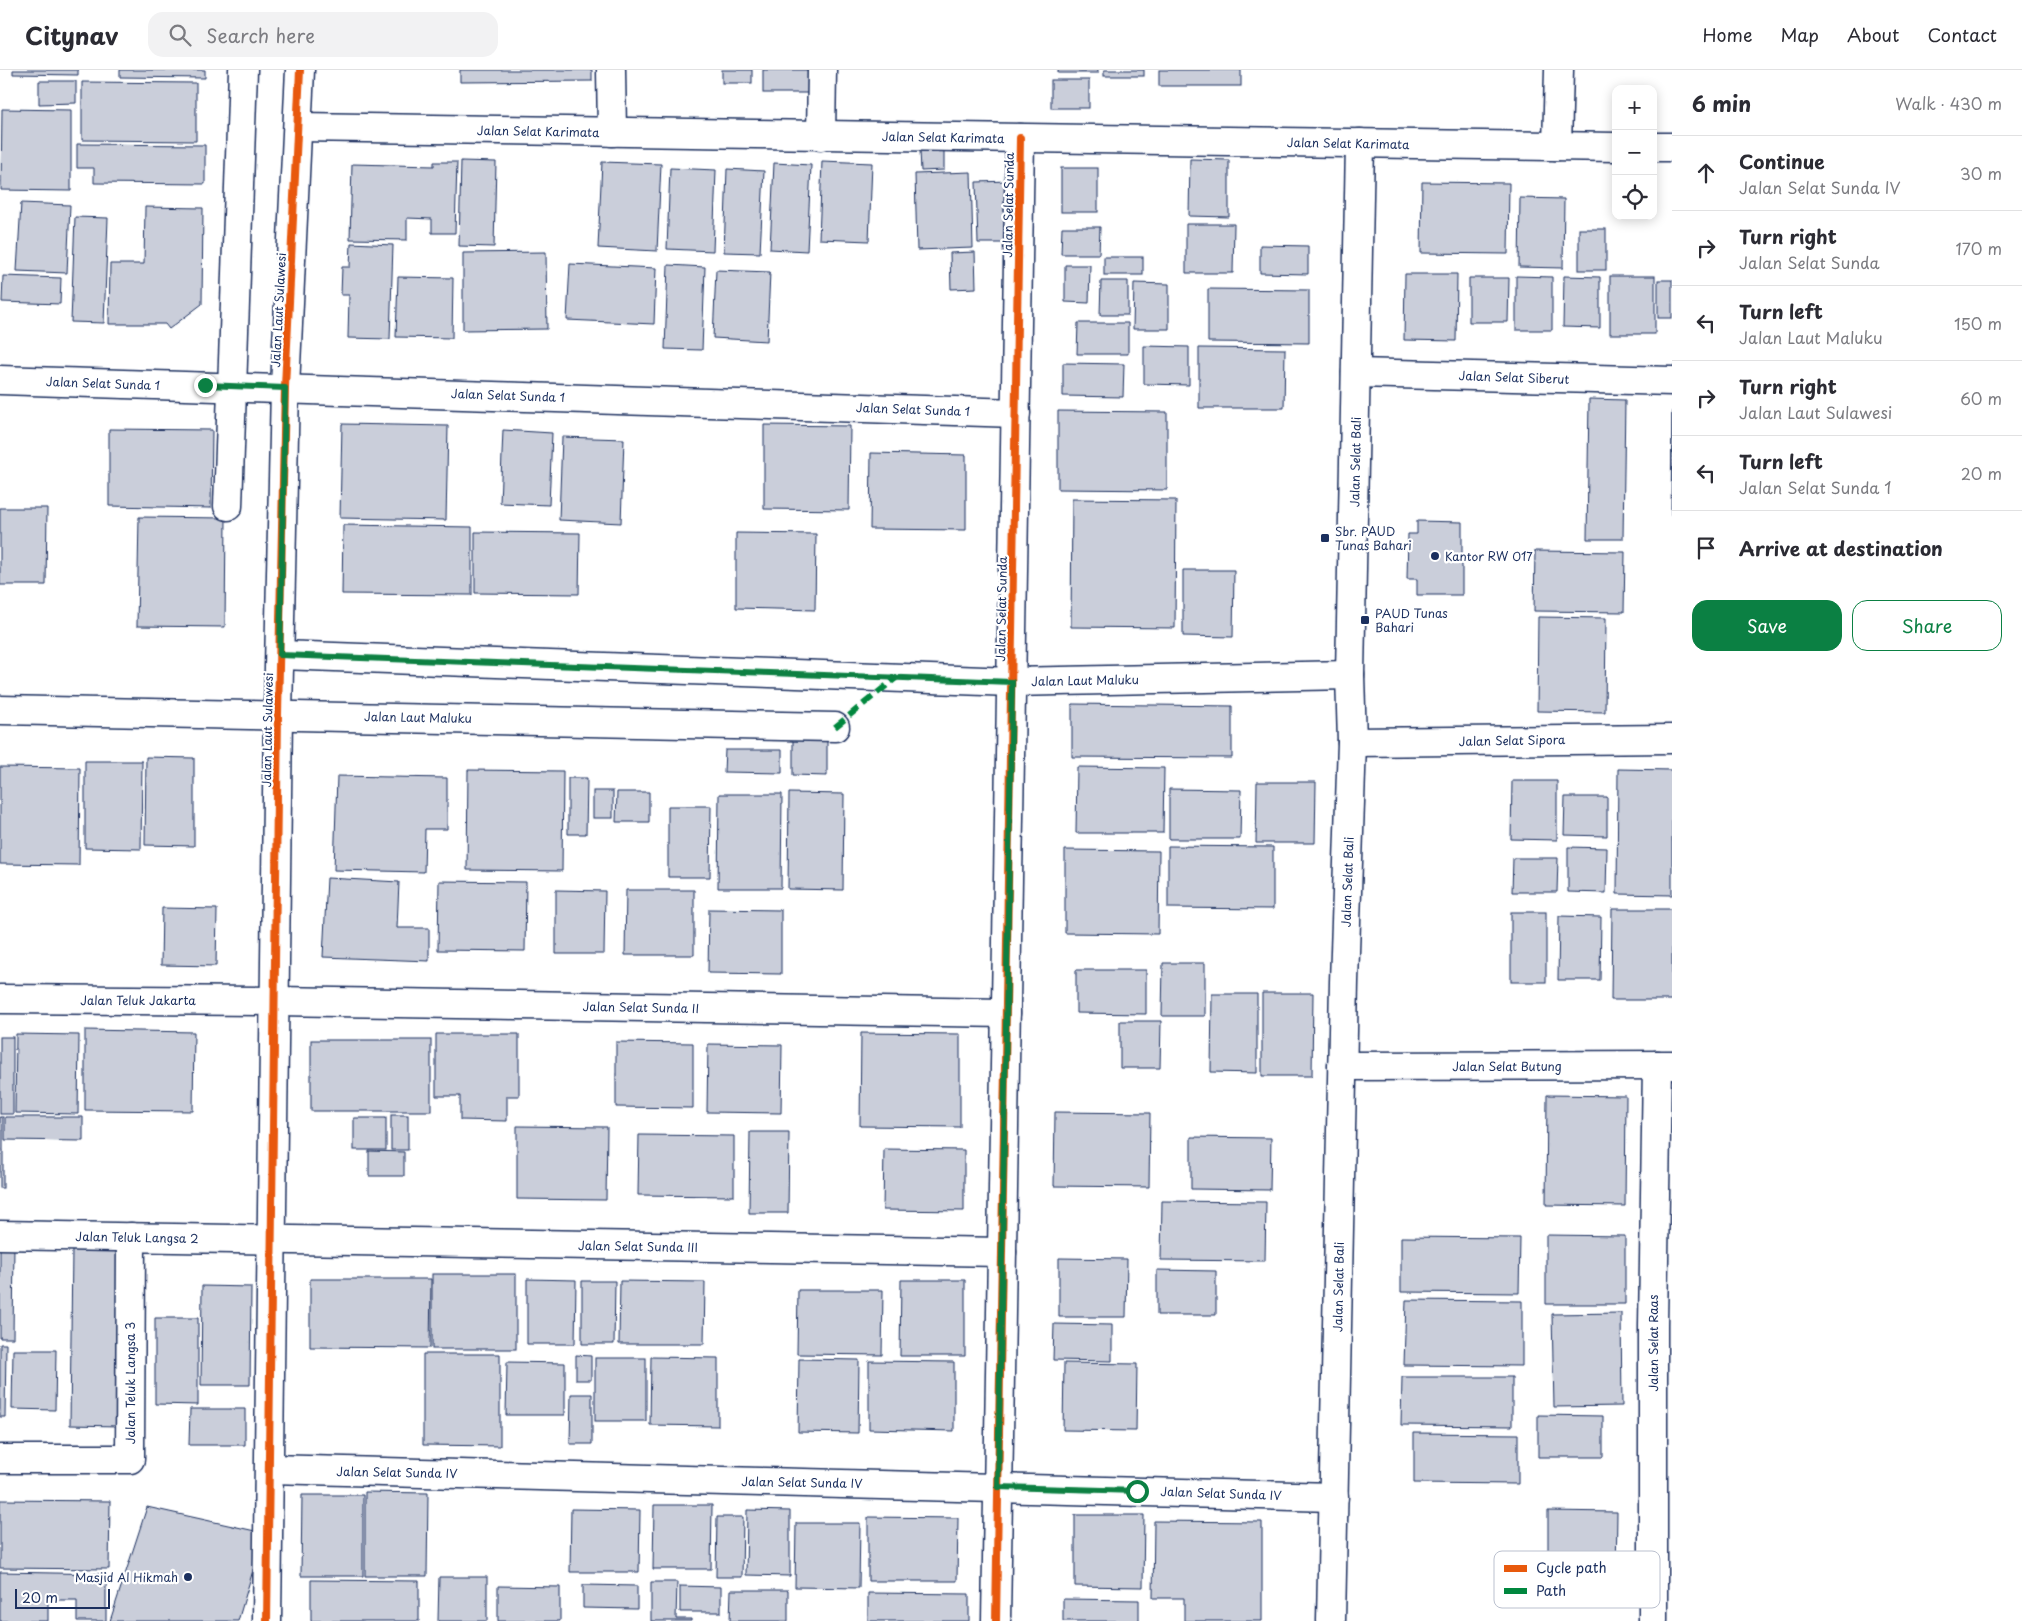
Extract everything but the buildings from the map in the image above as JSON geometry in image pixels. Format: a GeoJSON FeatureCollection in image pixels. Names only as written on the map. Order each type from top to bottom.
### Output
{"type":"FeatureCollection","features":[{"type":"Feature","properties":{"kind":"street"},"geometry":{"type":"LineString","coordinates":[[228,506],[243,70]]}},
{"type":"Feature","properties":{"kind":"street","name":"Jalan Laut Sulawesi"},"geometry":{"type":"LineString","coordinates":[[267,1621],[278,714],[285,388],[299,127],[300,70]]}},
{"type":"Feature","properties":{"kind":"street"},"geometry":{"type":"LineString","coordinates":[[611,70],[612,132]]}},
{"type":"Feature","properties":{"kind":"street"},"geometry":{"type":"LineString","coordinates":[[821,136],[822,70]]}},
{"type":"Feature","properties":{"kind":"street"},"geometry":{"type":"LineString","coordinates":[[1558,146],[1559,70]]}},
{"type":"Feature","properties":{"kind":"street","name":"Jalan Selat Karimata"},"geometry":{"type":"LineString","coordinates":[[299,127],[1360,144],[1612,146]]}},
{"type":"Feature","properties":{"kind":"street","name":"Jalan Selat Sunda"},"geometry":{"type":"LineString","coordinates":[[996,1621],[1020,138]]}},
{"type":"Feature","properties":{"kind":"street","name":"Jalan Selat Bali"},"geometry":{"type":"LineString","coordinates":[[1331,1621],[1342,1066],[1352,742],[1350,676],[1360,144]]}},
{"type":"Feature","properties":{"kind":"street"},"geometry":{"type":"LineString","coordinates":[[1657,147],[1672,148]]}},
{"type":"Feature","properties":{"kind":"street","name":"Jalan Selat Siberut"},"geometry":{"type":"LineString","coordinates":[[1356,373],[1672,382]]}},
{"type":"Feature","properties":{"kind":"street","name":"Jalan Selat Sunda 1"},"geometry":{"type":"LineString","coordinates":[[0,380],[232,386],[1016,413]]}},
{"type":"Feature","properties":{"kind":"street","name":"Jalan Laut Maluku"},"geometry":{"type":"LineString","coordinates":[[280,655],[1012,682],[1350,676]]}},
{"type":"Feature","properties":{"kind":"street","name":"Jalan Laut Maluku"},"geometry":{"type":"LineString","coordinates":[[0,710],[278,714],[835,727]]}},
{"type":"Feature","properties":{"kind":"street","name":"Jalan Selat Sipora"},"geometry":{"type":"LineString","coordinates":[[1352,742],[1672,739]]}},
{"type":"Feature","properties":{"kind":"street","name":"Jalan Teluk Jakarta"},"geometry":{"type":"LineString","coordinates":[[0,998],[276,1001]]}},
{"type":"Feature","properties":{"kind":"street","name":"Jalan Selat Sunda II"},"geometry":{"type":"LineString","coordinates":[[276,1001],[1006,1013]]}},
{"type":"Feature","properties":{"kind":"street","name":"Jalan Selat Butung"},"geometry":{"type":"LineString","coordinates":[[1342,1066],[1664,1065]]}},
{"type":"Feature","properties":{"kind":"street","name":"Jalan Selat Raas"},"geometry":{"type":"LineString","coordinates":[[1655,1551],[1662,1325],[1664,1065]]}},
{"type":"Feature","properties":{"kind":"street","name":"Jalan Teluk Langsa 2"},"geometry":{"type":"LineString","coordinates":[[0,1235],[273,1239]]}},
{"type":"Feature","properties":{"kind":"street","name":"Jalan Teluk Langsa 3"},"geometry":{"type":"LineString","coordinates":[[0,1459],[130,1459],[131,1237]]}},
{"type":"Feature","properties":{"kind":"street","name":"Jalan Selat Sunda III"},"geometry":{"type":"LineString","coordinates":[[273,1239],[1002,1252]]}},
{"type":"Feature","properties":{"kind":"street","name":"Jalan Selat Sunda IV"},"geometry":{"type":"LineString","coordinates":[[270,1469],[1334,1497]]}},
{"type":"Feature","properties":{"kind":"street","name":"Jalan Selat Raas"},"geometry":{"type":"LineString","coordinates":[[1653,1608],[1653,1621]]}},
{"type":"Feature","properties":{"kind":"marked path"},"geometry":{"type":"LineString","coordinates":[[835,727],[896,678]]}},
{"type":"Feature","properties":{"kind":"cycle path"},"geometry":{"type":"LineString","coordinates":[[267,1621],[278,714],[285,387],[300,70]]}},
{"type":"Feature","properties":{"kind":"cycle path"},"geometry":{"type":"LineString","coordinates":[[996,1621],[1020,138]]}},
{"type":"Feature","properties":{"kind":"place","name":"Sbr. PAUD Tunas Bahari"},"geometry":{"type":"Point","coordinates":[1325,538]}},
{"type":"Feature","properties":{"kind":"place","name":"Kantor RW 017"},"geometry":{"type":"Point","coordinates":[1435,556]}},
{"type":"Feature","properties":{"kind":"place","name":"PAUD Tunas Bahari"},"geometry":{"type":"Point","coordinates":[1365,620]}},
{"type":"Feature","properties":{"kind":"place","name":"Masjid Al Hikmah"},"geometry":{"type":"Point","coordinates":[188,1577]}},
{"type":"Feature","properties":{"kind":"route"},"geometry":{"type":"LineString","coordinates":[[205,385],[285,388],[280,655],[1012,682],[998,1487],[1137,1491]]}}]}
